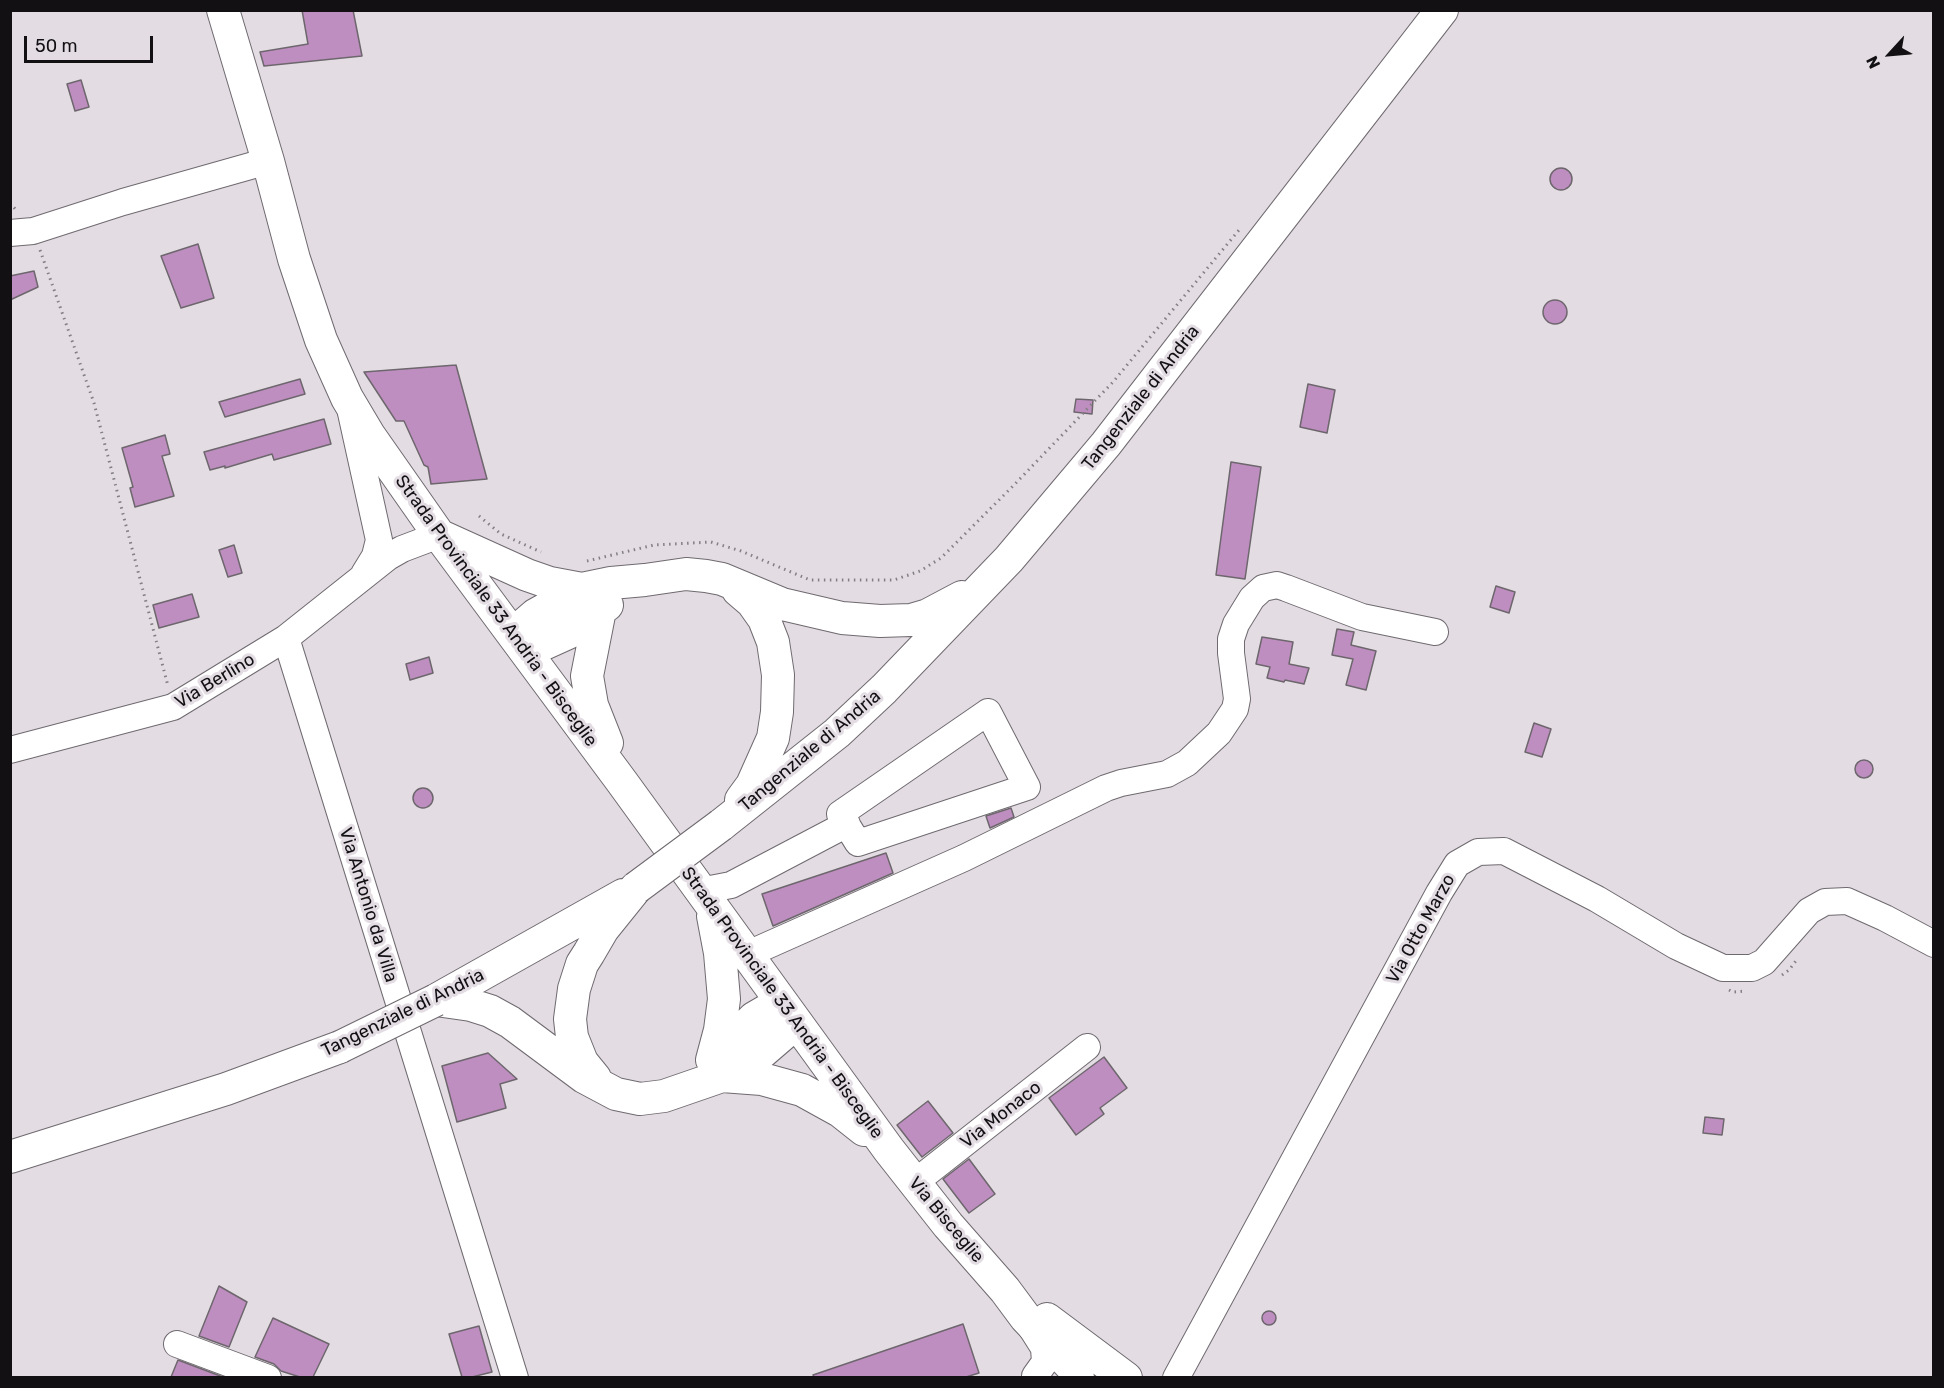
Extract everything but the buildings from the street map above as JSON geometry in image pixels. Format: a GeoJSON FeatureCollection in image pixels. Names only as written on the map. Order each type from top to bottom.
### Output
{"type":"FeatureCollection","features":[{"type":"Feature","properties":{"kind":"main road","name":"Strada Provinciale 33 Andria - Bisceglie"},"geometry":{"type":"LineString","coordinates":[[223,10],[268,161],[294,259],[321,340],[348,398],[392,469],[439,535],[622,782],[889,1150]]}},
{"type":"Feature","properties":{"kind":"main road","name":"Tangenziale di Andria"},"geometry":{"type":"LineString","coordinates":[[10,1158],[226,1089],[340,1047],[436,1000],[636,888],[721,825],[837,733],[891,682],[1010,559],[1106,444],[1442,10]]}},
{"type":"Feature","properties":{"kind":"main road"},"geometry":{"type":"LineString","coordinates":[[439,535],[527,575],[550,582],[587,588]]}},
{"type":"Feature","properties":{"kind":"main road"},"geometry":{"type":"LineString","coordinates":[[730,584],[782,604],[833,617],[904,621],[928,615],[963,597],[1010,559]]}},
{"type":"Feature","properties":{"kind":"main road"},"geometry":{"type":"LineString","coordinates":[[519,643],[535,615],[587,588],[611,583],[686,574],[706,576],[722,579],[752,602],[764,619],[777,659],[778,696],[773,738],[752,785],[721,825]]}},
{"type":"Feature","properties":{"kind":"main road"},"geometry":{"type":"LineString","coordinates":[[587,588],[588,689],[622,782]]}},
{"type":"Feature","properties":{"kind":"main road"},"geometry":{"type":"LineString","coordinates":[[605,1088],[587,1069],[577,1051],[572,1037],[571,1003],[582,964],[603,929],[636,888]]}},
{"type":"Feature","properties":{"kind":"main road"},"geometry":{"type":"LineString","coordinates":[[705,898],[724,980],[720,1030],[709,1073]]}},
{"type":"Feature","properties":{"kind":"main road"},"geometry":{"type":"LineString","coordinates":[[436,1000],[471,1005],[490,1011],[510,1022],[569,1066],[616,1095],[650,1099],[664,1096],[709,1073],[754,1018],[766,1011],[790,1014]]}},
{"type":"Feature","properties":{"kind":"main road"},"geometry":{"type":"LineString","coordinates":[[709,1073],[762,1079],[802,1090],[840,1111],[889,1150]]}},
{"type":"Feature","properties":{"kind":"main road","name":"Via Bisceglie"},"geometry":{"type":"LineString","coordinates":[[889,1150],[948,1225],[1078,1377]]}},
{"type":"Feature","properties":{"kind":"main road","name":"Via Bisceglie"},"geometry":{"type":"LineString","coordinates":[[1005,1290],[1126,1377]]}},
{"type":"Feature","properties":{"kind":"street"},"geometry":{"type":"LineString","coordinates":[[22,232],[268,161]]}},
{"type":"Feature","properties":{"kind":"street","name":"Via Berlino"},"geometry":{"type":"LineString","coordinates":[[348,398],[380,540],[375,556],[362,576]]}},
{"type":"Feature","properties":{"kind":"street","name":"Via Berlino"},"geometry":{"type":"LineString","coordinates":[[10,750],[173,707],[286,638],[388,557],[402,549],[439,535]]}},
{"type":"Feature","properties":{"kind":"street"},"geometry":{"type":"LineString","coordinates":[[746,955],[964,858],[1098,792],[1121,783],[1167,774],[1187,762],[1219,733],[1235,709],[1237,699],[1231,639],[1236,624],[1252,598],[1263,588],[1277,585],[1362,617],[1435,632]]}},
{"type":"Feature","properties":{"kind":"street","name":"Via Antonio da Villa"},"geometry":{"type":"LineString","coordinates":[[286,638],[514,1377]]}},
{"type":"Feature","properties":{"kind":"street"},"geometry":{"type":"LineString","coordinates":[[988,712],[1027,788],[858,843],[847,824],[840,814],[988,712]]}},
{"type":"Feature","properties":{"kind":"street"},"geometry":{"type":"LineString","coordinates":[[705,898],[847,824]]}},
{"type":"Feature","properties":{"kind":"street","name":"Via Otto Marzo"},"geometry":{"type":"LineString","coordinates":[[1176,1377],[1439,893],[1457,864],[1478,852],[1504,851],[1597,899],[1676,946],[1723,968],[1752,968],[1764,962],[1809,911],[1825,902],[1846,901],[1885,918],[1934,944]]}},
{"type":"Feature","properties":{"kind":"street","name":"Via Monaco"},"geometry":{"type":"LineString","coordinates":[[914,1183],[1087,1047]]}},
{"type":"Feature","properties":{"kind":"street"},"geometry":{"type":"LineString","coordinates":[[1025,1317],[1044,1348],[1045,1362],[1033,1377]]}},
{"type":"Feature","properties":{"kind":"street"},"geometry":{"type":"LineString","coordinates":[[177,1344],[268,1377]]}},
{"type":"Feature","properties":{"kind":"street"},"geometry":{"type":"LineString","coordinates":[[1033,1377],[1053,1374],[1069,1377]]}},
{"type":"Feature","properties":{"kind":"path"},"geometry":{"type":"LineString","coordinates":[[10,203],[94,403],[173,707]]}},
{"type":"Feature","properties":{"kind":"path"},"geometry":{"type":"LineString","coordinates":[[587,588],[654,544],[711,542],[741,551],[810,580],[894,580],[920,571],[941,558],[1014,486],[1113,382],[1241,228]]}},
{"type":"Feature","properties":{"kind":"path"},"geometry":{"type":"LineString","coordinates":[[479,516],[501,534],[542,553]]}},
{"type":"Feature","properties":{"kind":"path"},"geometry":{"type":"LineString","coordinates":[[1780,977],[1790,970],[1802,952]]}},
{"type":"Feature","properties":{"kind":"path"},"geometry":{"type":"LineString","coordinates":[[1724,988],[1733,992],[1753,990]]}}]}
